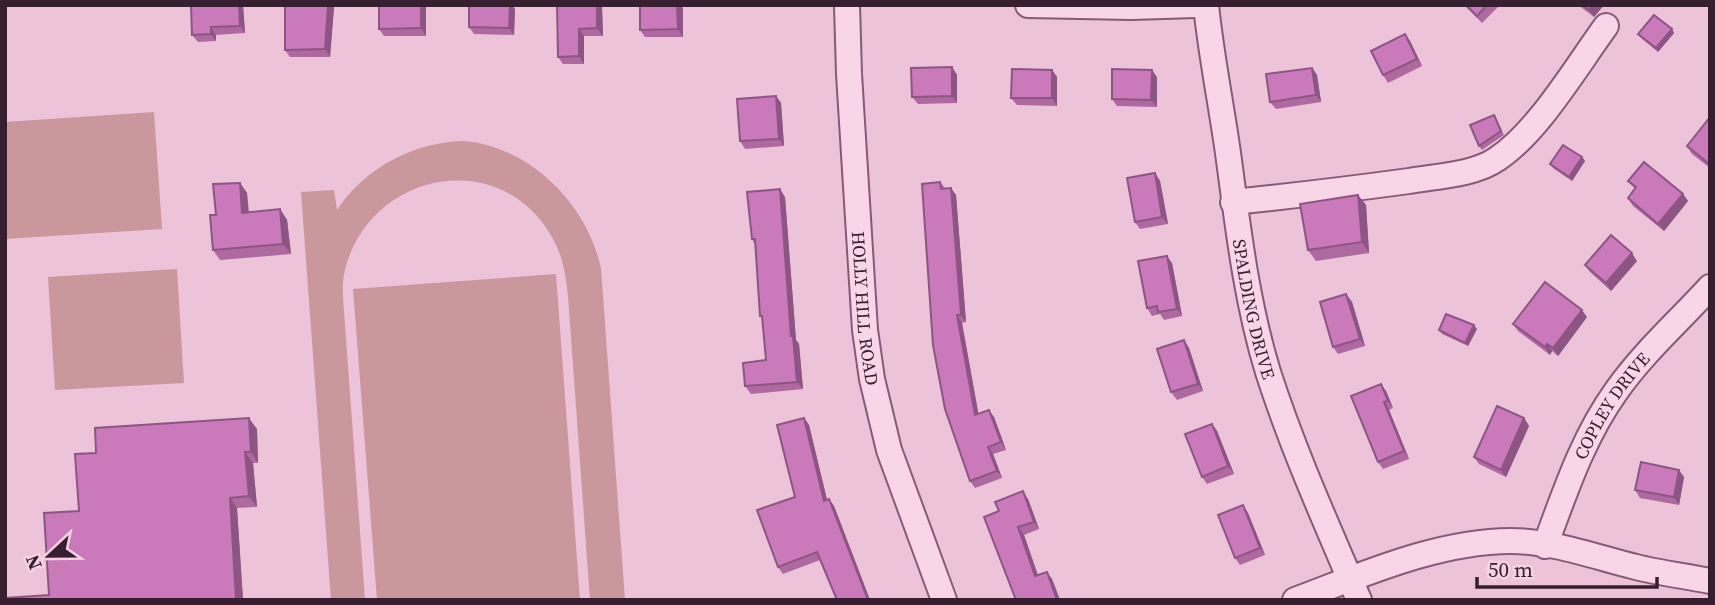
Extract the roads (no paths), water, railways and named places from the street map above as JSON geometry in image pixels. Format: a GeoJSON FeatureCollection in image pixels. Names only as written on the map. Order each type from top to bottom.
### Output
{"type":"FeatureCollection","features":[{"type":"Feature","properties":{"kind":"street","name":"HOLLY HILL ROAD"},"geometry":{"type":"LineString","coordinates":[[847,5],[865,330],[872,379],[889,450],[944,600]]}},
{"type":"Feature","properties":{"kind":"street"},"geometry":{"type":"LineString","coordinates":[[1028,5],[1196,5]]}},
{"type":"Feature","properties":{"kind":"street","name":"SPALDING DRIVE"},"geometry":{"type":"LineString","coordinates":[[1206,5],[1210,49],[1228,153],[1245,281],[1268,371],[1354,590]]}},
{"type":"Feature","properties":{"kind":"street"},"geometry":{"type":"LineString","coordinates":[[1233,202],[1305,196],[1431,177],[1473,169],[1495,161],[1528,132],[1606,26]]}},
{"type":"Feature","properties":{"kind":"street","name":"COPLEY DRIVE"},"geometry":{"type":"LineString","coordinates":[[1545,545],[1575,467],[1594,426],[1616,390],[1650,349],[1710,287]]}},
{"type":"Feature","properties":{"kind":"street"},"geometry":{"type":"LineString","coordinates":[[1294,600],[1354,590],[1386,567],[1468,544],[1511,541],[1545,545],[1640,568],[1710,581]]}}]}
